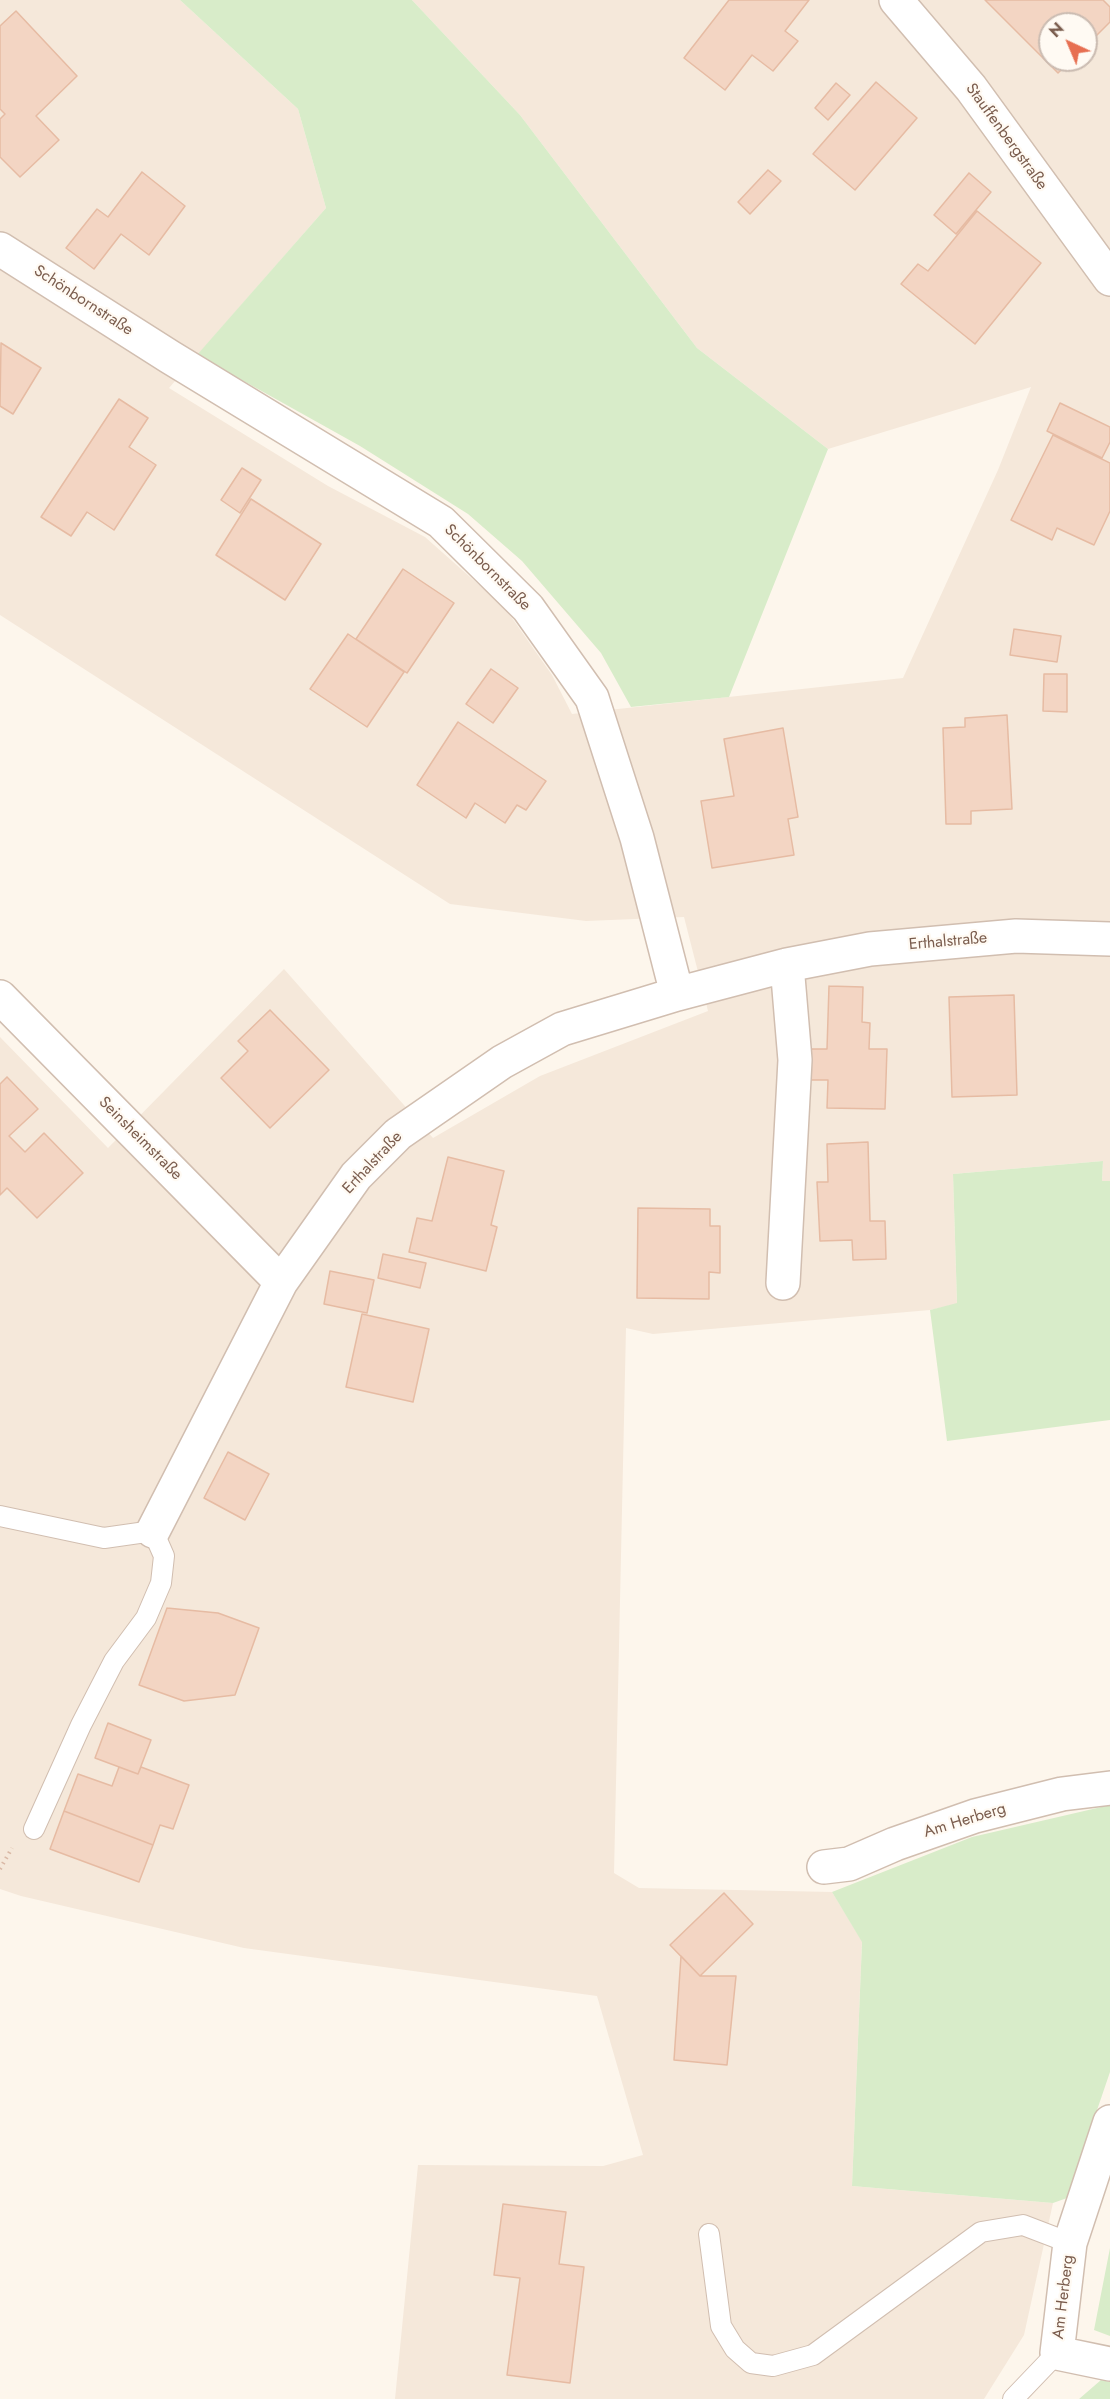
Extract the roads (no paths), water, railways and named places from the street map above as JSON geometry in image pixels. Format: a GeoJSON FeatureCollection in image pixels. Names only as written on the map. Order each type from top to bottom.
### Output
{"type":"FeatureCollection","features":[{"type":"Feature","properties":{"kind":"street","name":"Stauffenbergstraße"},"geometry":{"type":"LineString","coordinates":[[896,0],[971,88],[1110,279]]}},
{"type":"Feature","properties":{"kind":"street","name":"Schönbornstraße"},"geometry":{"type":"LineString","coordinates":[[0,249],[170,357],[441,522],[528,608],[592,698],[637,838],[677,994]]}},
{"type":"Feature","properties":{"kind":"street","name":"Erthalstraße"},"geometry":{"type":"LineString","coordinates":[[153,1531],[280,1282],[357,1176],[398,1134],[502,1062],[562,1029],[677,994],[787,965],[870,949],[1016,936],[1110,939]]}},
{"type":"Feature","properties":{"kind":"street"},"geometry":{"type":"LineString","coordinates":[[783,1283],[795,1060],[787,965]]}},
{"type":"Feature","properties":{"kind":"street","name":"Seinsheimstraße"},"geometry":{"type":"LineString","coordinates":[[0,997],[280,1282]]}},
{"type":"Feature","properties":{"kind":"street","name":"Am Herberg"},"geometry":{"type":"LineString","coordinates":[[824,1867],[849,1864],[895,1844],[975,1816],[1062,1794],[1110,1788]]}},
{"type":"Feature","properties":{"kind":"street","name":"Am Herberg"},"geometry":{"type":"LineString","coordinates":[[1110,2122],[1070,2243],[1057,2353],[1110,2364]]}},
{"type":"Feature","properties":{"kind":"lane"},"geometry":{"type":"LineString","coordinates":[[0,1516],[104,1538],[153,1531],[164,1556],[161,1583],[146,1618],[114,1661],[81,1725],[34,1829]]}},
{"type":"Feature","properties":{"kind":"lane"},"geometry":{"type":"LineString","coordinates":[[709,2234],[721,2326],[735,2349],[751,2363],[773,2366],[813,2355],[981,2232],[1023,2225],[1070,2243]]}},
{"type":"Feature","properties":{"kind":"lane"},"geometry":{"type":"LineString","coordinates":[[1013,2399],[1057,2353]]}}]}
